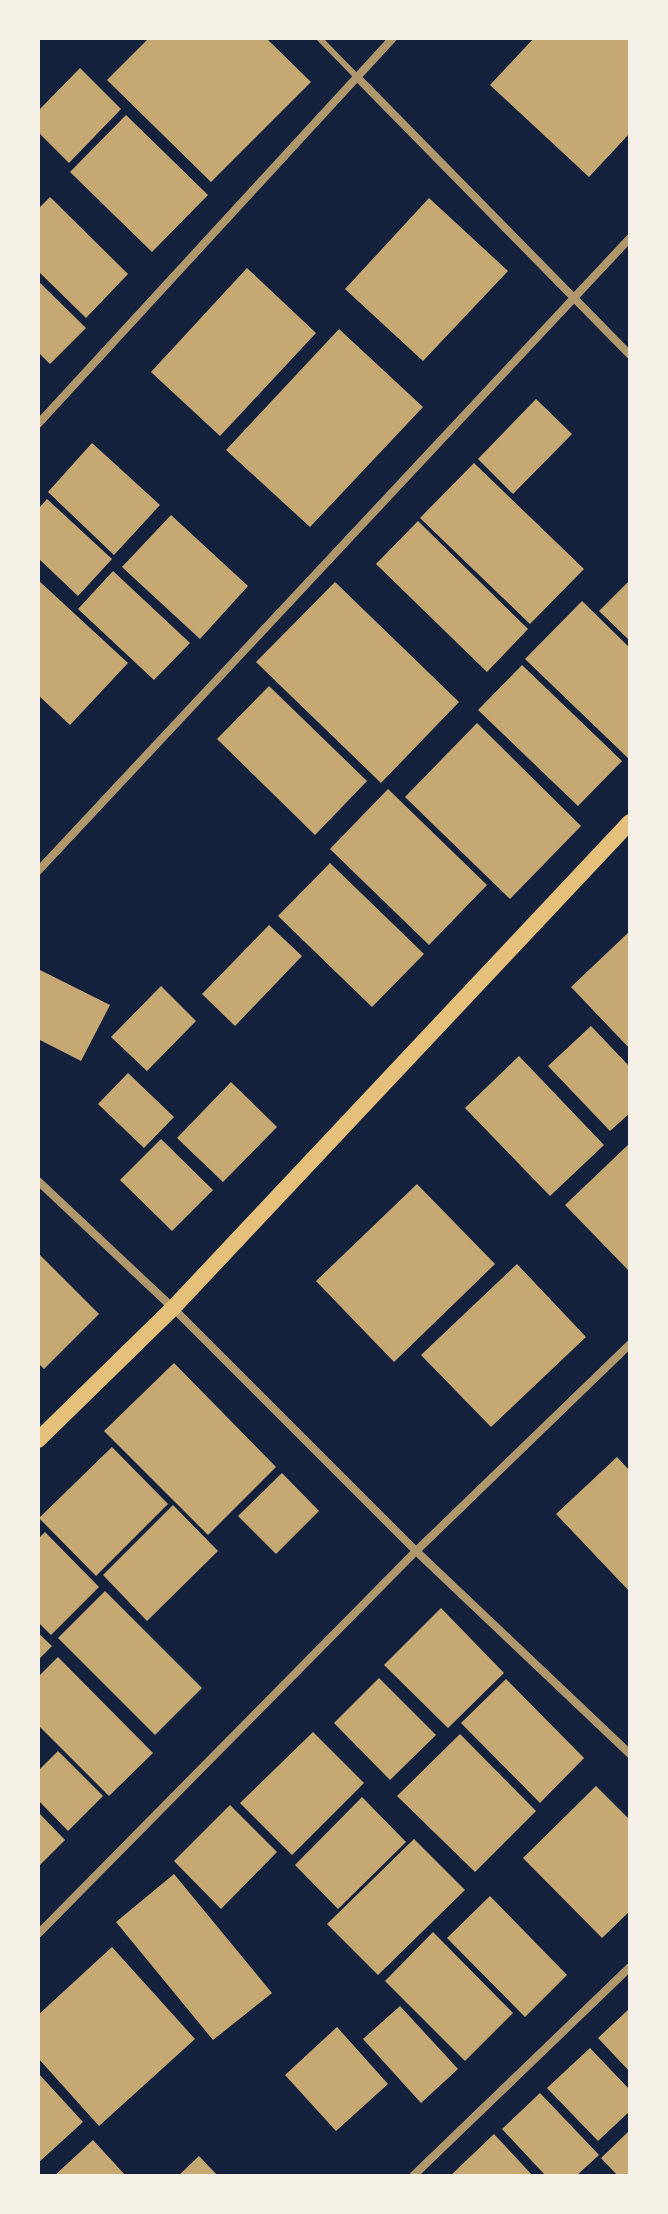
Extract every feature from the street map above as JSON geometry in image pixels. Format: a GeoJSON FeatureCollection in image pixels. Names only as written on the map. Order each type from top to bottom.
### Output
{"type":"FeatureCollection","features":[{"type":"Feature","properties":{"kind":"main road"},"geometry":{"type":"LineString","coordinates":[[38,1440],[173,1308],[630,822]]}},
{"type":"Feature","properties":{"kind":"street"},"geometry":{"type":"LineString","coordinates":[[38,424],[393,38]]}},
{"type":"Feature","properties":{"kind":"street"},"geometry":{"type":"LineString","coordinates":[[357,77],[630,355]]}},
{"type":"Feature","properties":{"kind":"street"},"geometry":{"type":"LineString","coordinates":[[38,871],[630,238]]}},
{"type":"Feature","properties":{"kind":"street"},"geometry":{"type":"LineString","coordinates":[[38,1181],[173,1308],[416,1551],[630,1754]]}},
{"type":"Feature","properties":{"kind":"street"},"geometry":{"type":"LineString","coordinates":[[38,1934],[416,1551],[630,1344]]}},
{"type":"Feature","properties":{"kind":"street"},"geometry":{"type":"LineString","coordinates":[[413,2176],[630,1967]]}},
{"type":"Feature","properties":{"kind":"lane"},"geometry":{"type":"LineString","coordinates":[[319,38],[357,77]]}},
{"type":"Feature","properties":{"kind":"building"},"geometry":{"type":"Polygon","coordinates":[[[149,38],[266,38],[311,82],[211,182],[107,80],[149,38]]]}},
{"type":"Feature","properties":{"kind":"building"},"geometry":{"type":"Polygon","coordinates":[[[534,38],[630,38],[630,133],[589,177],[490,85],[534,38]]]}},
{"type":"Feature","properties":{"kind":"building"},"geometry":{"type":"Polygon","coordinates":[[[80,68],[121,109],[69,163],[38,132],[38,111],[80,68]]]}},
{"type":"Feature","properties":{"kind":"building"},"geometry":{"type":"Polygon","coordinates":[[[126,115],[208,195],[152,252],[70,172],[126,115]]]}},
{"type":"Feature","properties":{"kind":"building"},"geometry":{"type":"Polygon","coordinates":[[[50,197],[128,274],[86,318],[38,271],[38,209],[50,197]]]}},
{"type":"Feature","properties":{"kind":"building"},"geometry":{"type":"Polygon","coordinates":[[[429,198],[508,271],[423,361],[345,289],[429,198]]]}},
{"type":"Feature","properties":{"kind":"building"},"geometry":{"type":"Polygon","coordinates":[[[247,268],[316,333],[220,436],[151,372],[247,268]]]}},
{"type":"Feature","properties":{"kind":"building"},"geometry":{"type":"Polygon","coordinates":[[[38,281],[86,328],[50,364],[38,352],[38,281]]]}},
{"type":"Feature","properties":{"kind":"building"},"geometry":{"type":"Polygon","coordinates":[[[339,329],[423,407],[310,527],[226,450],[339,329]]]}},
{"type":"Feature","properties":{"kind":"building"},"geometry":{"type":"Polygon","coordinates":[[[536,399],[572,434],[513,494],[478,459],[536,399]]]}},
{"type":"Feature","properties":{"kind":"building"},"geometry":{"type":"Polygon","coordinates":[[[92,443],[160,505],[114,555],[48,492],[92,443]]]}},
{"type":"Feature","properties":{"kind":"building"},"geometry":{"type":"Polygon","coordinates":[[[474,463],[584,569],[530,624],[420,518],[474,463]]]}},
{"type":"Feature","properties":{"kind":"building"},"geometry":{"type":"Polygon","coordinates":[[[47,499],[112,559],[78,596],[38,558],[38,509],[47,499]]]}},
{"type":"Feature","properties":{"kind":"building"},"geometry":{"type":"Polygon","coordinates":[[[171,515],[248,586],[200,639],[122,567],[171,515]]]}},
{"type":"Feature","properties":{"kind":"building"},"geometry":{"type":"Polygon","coordinates":[[[418,521],[528,629],[487,672],[376,564],[418,521]]]}},
{"type":"Feature","properties":{"kind":"building"},"geometry":{"type":"Polygon","coordinates":[[[113,571],[190,643],[154,680],[78,609],[113,571]]]}},
{"type":"Feature","properties":{"kind":"building"},"geometry":{"type":"Polygon","coordinates":[[[38,580],[128,663],[70,725],[38,695],[38,580]]]}},
{"type":"Feature","properties":{"kind":"building"},"geometry":{"type":"Polygon","coordinates":[[[630,580],[630,641],[599,611],[630,580]]]}},
{"type":"Feature","properties":{"kind":"building"},"geometry":{"type":"Polygon","coordinates":[[[335,582],[459,702],[381,783],[256,662],[335,582]]]}},
{"type":"Feature","properties":{"kind":"building"},"geometry":{"type":"Polygon","coordinates":[[[582,601],[630,648],[630,760],[525,659],[582,601]]]}},
{"type":"Feature","properties":{"kind":"building"},"geometry":{"type":"Polygon","coordinates":[[[522,665],[622,761],[578,806],[478,710],[522,665]]]}},
{"type":"Feature","properties":{"kind":"building"},"geometry":{"type":"Polygon","coordinates":[[[269,686],[367,781],[315,835],[217,739],[269,686]]]}},
{"type":"Feature","properties":{"kind":"building"},"geometry":{"type":"Polygon","coordinates":[[[477,723],[581,826],[510,899],[405,797],[477,723]]]}},
{"type":"Feature","properties":{"kind":"building"},"geometry":{"type":"Polygon","coordinates":[[[388,789],[487,885],[429,945],[330,849],[388,789]]]}},
{"type":"Feature","properties":{"kind":"building"},"geometry":{"type":"Polygon","coordinates":[[[330,863],[424,954],[372,1007],[278,916],[330,863]]]}},
{"type":"Feature","properties":{"kind":"building"},"geometry":{"type":"Polygon","coordinates":[[[269,925],[302,956],[235,1026],[202,994],[269,925]]]}},
{"type":"Feature","properties":{"kind":"building"},"geometry":{"type":"Polygon","coordinates":[[[630,931],[630,1049],[571,987],[630,931]]]}},
{"type":"Feature","properties":{"kind":"building"},"geometry":{"type":"Polygon","coordinates":[[[38,969],[110,1005],[81,1061],[38,1039],[38,969]]]}},
{"type":"Feature","properties":{"kind":"building"},"geometry":{"type":"Polygon","coordinates":[[[161,986],[196,1021],[147,1071],[111,1037],[161,986]]]}},
{"type":"Feature","properties":{"kind":"building"},"geometry":{"type":"Polygon","coordinates":[[[591,1026],[630,1067],[630,1113],[610,1131],[548,1066],[591,1026]]]}},
{"type":"Feature","properties":{"kind":"building"},"geometry":{"type":"Polygon","coordinates":[[[519,1056],[604,1145],[550,1196],[465,1108],[519,1056]]]}},
{"type":"Feature","properties":{"kind":"building"},"geometry":{"type":"Polygon","coordinates":[[[128,1073],[174,1117],[144,1148],[98,1104],[128,1073]]]}},
{"type":"Feature","properties":{"kind":"building"},"geometry":{"type":"Polygon","coordinates":[[[231,1082],[277,1127],[223,1182],[177,1138],[231,1082]]]}},
{"type":"Feature","properties":{"kind":"building"},"geometry":{"type":"Polygon","coordinates":[[[161,1139],[213,1190],[172,1231],[120,1180],[161,1139]]]}},
{"type":"Feature","properties":{"kind":"building"},"geometry":{"type":"Polygon","coordinates":[[[630,1143],[630,1272],[565,1205],[630,1143]]]}},
{"type":"Feature","properties":{"kind":"building"},"geometry":{"type":"Polygon","coordinates":[[[417,1184],[495,1264],[394,1362],[316,1281],[417,1184]]]}},
{"type":"Feature","properties":{"kind":"building"},"geometry":{"type":"Polygon","coordinates":[[[38,1253],[99,1314],[44,1369],[38,1363],[38,1253]]]}},
{"type":"Feature","properties":{"kind":"building"},"geometry":{"type":"Polygon","coordinates":[[[517,1264],[586,1337],[491,1427],[421,1355],[517,1264]]]}},
{"type":"Feature","properties":{"kind":"building"},"geometry":{"type":"Polygon","coordinates":[[[174,1363],[276,1467],[208,1535],[104,1431],[174,1363]]]}},
{"type":"Feature","properties":{"kind":"building"},"geometry":{"type":"Polygon","coordinates":[[[112,1447],[168,1504],[96,1576],[39,1518],[112,1447]]]}},
{"type":"Feature","properties":{"kind":"building"},"geometry":{"type":"Polygon","coordinates":[[[617,1457],[630,1471],[630,1592],[556,1514],[617,1457]]]}},
{"type":"Feature","properties":{"kind":"building"},"geometry":{"type":"Polygon","coordinates":[[[282,1473],[319,1511],[276,1554],[238,1516],[282,1473]]]}},
{"type":"Feature","properties":{"kind":"building"},"geometry":{"type":"Polygon","coordinates":[[[173,1505],[218,1551],[147,1621],[103,1575],[173,1505]]]}},
{"type":"Feature","properties":{"kind":"building"},"geometry":{"type":"Polygon","coordinates":[[[45,1532],[99,1587],[51,1635],[38,1622],[38,1539],[45,1532]]]}},
{"type":"Feature","properties":{"kind":"building"},"geometry":{"type":"Polygon","coordinates":[[[105,1591],[202,1688],[155,1735],[58,1638],[105,1591]]]}},
{"type":"Feature","properties":{"kind":"building"},"geometry":{"type":"Polygon","coordinates":[[[441,1608],[504,1673],[448,1728],[384,1665],[441,1608]]]}},
{"type":"Feature","properties":{"kind":"building"},"geometry":{"type":"Polygon","coordinates":[[[38,1633],[52,1646],[38,1660],[38,1633]]]}},
{"type":"Feature","properties":{"kind":"building"},"geometry":{"type":"Polygon","coordinates":[[[58,1657],[153,1753],[109,1796],[38,1725],[38,1677],[58,1657]]]}},
{"type":"Feature","properties":{"kind":"building"},"geometry":{"type":"Polygon","coordinates":[[[379,1678],[436,1735],[390,1780],[334,1723],[379,1678]]]}},
{"type":"Feature","properties":{"kind":"building"},"geometry":{"type":"Polygon","coordinates":[[[506,1679],[584,1758],[540,1803],[461,1723],[506,1679]]]}},
{"type":"Feature","properties":{"kind":"building"},"geometry":{"type":"Polygon","coordinates":[[[313,1732],[364,1783],[292,1855],[240,1803],[313,1732]]]}},
{"type":"Feature","properties":{"kind":"building"},"geometry":{"type":"Polygon","coordinates":[[[460,1734],[536,1811],[475,1872],[397,1796],[460,1734]]]}},
{"type":"Feature","properties":{"kind":"building"},"geometry":{"type":"Polygon","coordinates":[[[58,1751],[103,1796],[68,1831],[38,1800],[38,1771],[58,1751]]]}},
{"type":"Feature","properties":{"kind":"building"},"geometry":{"type":"Polygon","coordinates":[[[596,1786],[630,1820],[630,1911],[602,1938],[523,1858],[596,1786]]]}},
{"type":"Feature","properties":{"kind":"building"},"geometry":{"type":"Polygon","coordinates":[[[362,1797],[406,1842],[338,1909],[295,1865],[362,1797]]]}},
{"type":"Feature","properties":{"kind":"building"},"geometry":{"type":"Polygon","coordinates":[[[230,1805],[277,1852],[221,1909],[174,1861],[230,1805]]]}},
{"type":"Feature","properties":{"kind":"building"},"geometry":{"type":"Polygon","coordinates":[[[38,1812],[65,1840],[38,1867],[38,1812]]]}},
{"type":"Feature","properties":{"kind":"building"},"geometry":{"type":"Polygon","coordinates":[[[414,1839],[465,1890],[378,1975],[327,1924],[414,1839]]]}},
{"type":"Feature","properties":{"kind":"building"},"geometry":{"type":"Polygon","coordinates":[[[174,1874],[272,1993],[213,2040],[116,1922],[174,1874]]]}},
{"type":"Feature","properties":{"kind":"building"},"geometry":{"type":"Polygon","coordinates":[[[490,1896],[567,1975],[525,2017],[447,1938],[490,1896]]]}},
{"type":"Feature","properties":{"kind":"building"},"geometry":{"type":"Polygon","coordinates":[[[433,1932],[513,2013],[465,2061],[385,1981],[433,1932]]]}},
{"type":"Feature","properties":{"kind":"building"},"geometry":{"type":"Polygon","coordinates":[[[112,1947],[195,2039],[99,2126],[38,2058],[38,2015],[112,1947]]]}},
{"type":"Feature","properties":{"kind":"building"},"geometry":{"type":"Polygon","coordinates":[[[400,2006],[458,2069],[421,2103],[363,2039],[400,2006]]]}},
{"type":"Feature","properties":{"kind":"building"},"geometry":{"type":"Polygon","coordinates":[[[630,2008],[630,2072],[598,2038],[630,2008]]]}},
{"type":"Feature","properties":{"kind":"building"},"geometry":{"type":"Polygon","coordinates":[[[337,2027],[388,2084],[336,2131],[285,2075],[337,2027]]]}},
{"type":"Feature","properties":{"kind":"building"},"geometry":{"type":"Polygon","coordinates":[[[590,2048],[630,2090],[630,2111],[598,2141],[547,2088],[590,2048]]]}},
{"type":"Feature","properties":{"kind":"building"},"geometry":{"type":"Polygon","coordinates":[[[38,2073],[83,2122],[38,2163],[38,2073]]]}},
{"type":"Feature","properties":{"kind":"building"},"geometry":{"type":"Polygon","coordinates":[[[540,2093],[599,2155],[576,2176],[546,2176],[502,2129],[540,2093]]]}},
{"type":"Feature","properties":{"kind":"building"},"geometry":{"type":"Polygon","coordinates":[[[630,2130],[630,2176],[618,2176],[601,2158],[630,2130]]]}},
{"type":"Feature","properties":{"kind":"building"},"geometry":{"type":"Polygon","coordinates":[[[494,2134],[533,2176],[450,2176],[494,2134]]]}},
{"type":"Feature","properties":{"kind":"building"},"geometry":{"type":"Polygon","coordinates":[[[93,2140],[126,2176],[54,2176],[93,2140]]]}},
{"type":"Feature","properties":{"kind":"building"},"geometry":{"type":"Polygon","coordinates":[[[199,2156],[218,2176],[178,2176],[199,2156]]]}}]}
